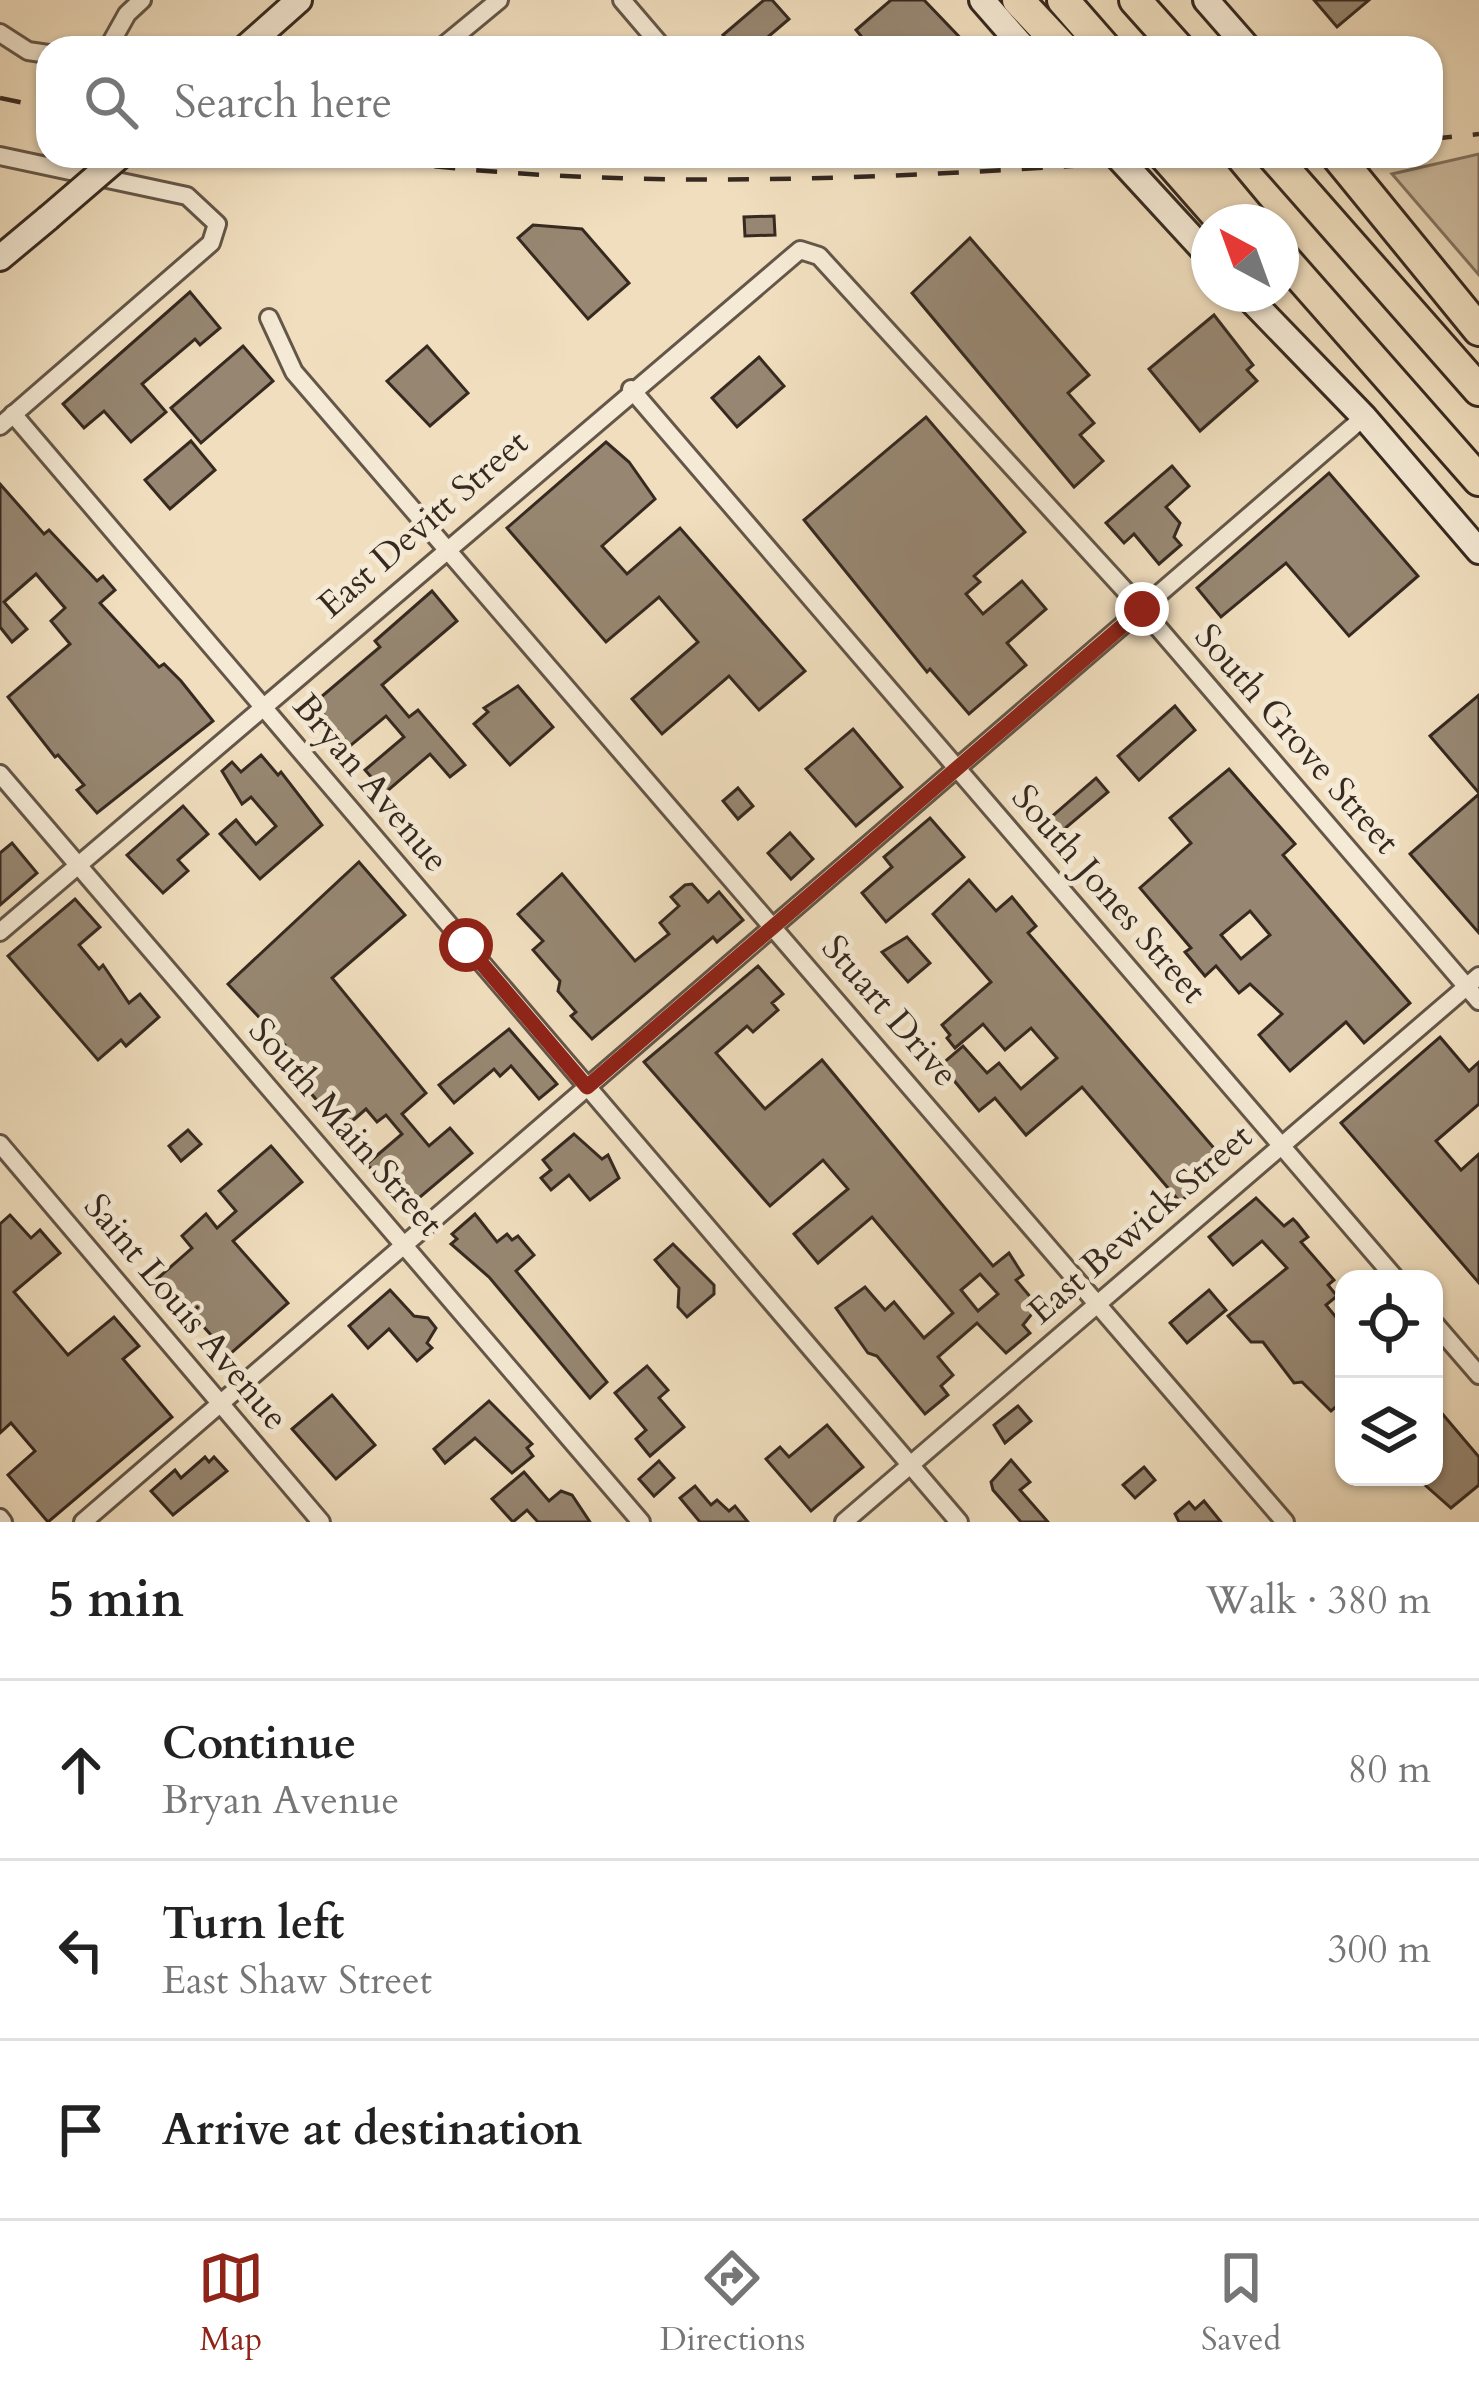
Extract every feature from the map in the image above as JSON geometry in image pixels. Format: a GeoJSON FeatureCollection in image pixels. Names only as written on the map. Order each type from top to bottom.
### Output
{"type":"FeatureCollection","features":[{"type":"Feature","properties":{"kind":"highway"},"geometry":{"type":"LineString","coordinates":[[1018,0],[1052,36]]}},
{"type":"Feature","properties":{"kind":"highway"},"geometry":{"type":"LineString","coordinates":[[1063,0],[1094,36]]}},
{"type":"Feature","properties":{"kind":"highway"},"geometry":{"type":"LineString","coordinates":[[1136,0],[1168,36]]}},
{"type":"Feature","properties":{"kind":"highway"},"geometry":{"type":"LineString","coordinates":[[1176,168],[1207,204]]}},
{"type":"Feature","properties":{"kind":"highway"},"geometry":{"type":"LineString","coordinates":[[1208,168],[1238,204]]}},
{"type":"Feature","properties":{"kind":"highway"},"geometry":{"type":"LineString","coordinates":[[1284,168],[1479,390]]}},
{"type":"Feature","properties":{"kind":"highway"},"geometry":{"type":"LineString","coordinates":[[1349,168],[1479,330]]}},
{"type":"Feature","properties":{"kind":"highway"},"geometry":{"type":"LineString","coordinates":[[1299,278],[1479,480]]}},
{"type":"Feature","properties":{"kind":"highway"},"geometry":{"type":"LineString","coordinates":[[1299,295],[1324,308]]}},
{"type":"Feature","properties":{"kind":"main road"},"geometry":{"type":"LineString","coordinates":[[259,36],[299,0]]}},
{"type":"Feature","properties":{"kind":"main road"},"geometry":{"type":"LineString","coordinates":[[982,0],[1014,36]]}},
{"type":"Feature","properties":{"kind":"main road"},"geometry":{"type":"LineString","coordinates":[[1206,0],[1238,36]]}},
{"type":"Feature","properties":{"kind":"main road"},"geometry":{"type":"LineString","coordinates":[[0,258],[105,168]]}},
{"type":"Feature","properties":{"kind":"main road"},"geometry":{"type":"LineString","coordinates":[[1128,168],[1191,236]]}},
{"type":"Feature","properties":{"kind":"main road"},"geometry":{"type":"LineString","coordinates":[[1350,168],[1479,313]]}},
{"type":"Feature","properties":{"kind":"main road"},"geometry":{"type":"LineString","coordinates":[[1262,312],[1364,417],[1479,551]]}},
{"type":"Feature","properties":{"kind":"street"},"geometry":{"type":"LineString","coordinates":[[115,36],[142,0]]}},
{"type":"Feature","properties":{"kind":"street"},"geometry":{"type":"LineString","coordinates":[[456,36],[499,0]]}},
{"type":"Feature","properties":{"kind":"street"},"geometry":{"type":"LineString","coordinates":[[622,0],[653,36]]}},
{"type":"Feature","properties":{"kind":"street"},"geometry":{"type":"LineString","coordinates":[[0,33],[36,52]]}},
{"type":"Feature","properties":{"kind":"street"},"geometry":{"type":"LineString","coordinates":[[0,156],[36,164]]}},
{"type":"Feature","properties":{"kind":"street"},"geometry":{"type":"LineString","coordinates":[[6,420],[211,243],[217,224],[187,196],[56,168]]}},
{"type":"Feature","properties":{"kind":"street","name":"East Devitt Street"},"geometry":{"type":"LineString","coordinates":[[0,932],[777,265],[800,250],[819,256]]}},
{"type":"Feature","properties":{"kind":"street","name":"South Grove Street"},"geometry":{"type":"LineString","coordinates":[[819,256],[1142,609],[1475,988]]}},
{"type":"Feature","properties":{"kind":"street","name":"Stuart Drive"},"geometry":{"type":"LineString","coordinates":[[269,318],[294,372],[1285,1522]]}},
{"type":"Feature","properties":{"kind":"street","name":"South Jones Street"},"geometry":{"type":"LineString","coordinates":[[632,388],[1388,1270]]}},
{"type":"Feature","properties":{"kind":"street"},"geometry":{"type":"LineString","coordinates":[[83,1522],[1364,417]]}},
{"type":"Feature","properties":{"kind":"street","name":"Bryan Avenue"},"geometry":{"type":"LineString","coordinates":[[6,420],[262,707],[958,1522]]}},
{"type":"Feature","properties":{"kind":"street","name":"South Main Street"},"geometry":{"type":"LineString","coordinates":[[0,775],[641,1522]]}},
{"type":"Feature","properties":{"kind":"street","name":"East Bewick Street"},"geometry":{"type":"LineString","coordinates":[[844,1522],[1282,1145],[1475,988]]}},
{"type":"Feature","properties":{"kind":"street","name":"Saint Louis Avenue"},"geometry":{"type":"LineString","coordinates":[[0,1144],[321,1522]]}},
{"type":"Feature","properties":{"kind":"street"},"geometry":{"type":"LineString","coordinates":[[1443,1333],[1479,1375]]}},
{"type":"Feature","properties":{"kind":"shaded area"},"geometry":{"type":"Polygon","coordinates":[[[1479,154],[1479,275],[1392,174],[1443,168],[1443,162],[1479,154]]]}},
{"type":"Feature","properties":{"kind":"building"},"geometry":{"type":"Polygon","coordinates":[[[764,0],[772,0],[789,19],[769,36],[723,35],[764,0]]]}},
{"type":"Feature","properties":{"kind":"building"},"geometry":{"type":"Polygon","coordinates":[[[891,0],[924,0],[958,36],[861,36],[856,30],[891,0]]]}},
{"type":"Feature","properties":{"kind":"building"},"geometry":{"type":"Polygon","coordinates":[[[1314,0],[1369,0],[1337,27],[1314,0]]]}},
{"type":"Feature","properties":{"kind":"building"},"geometry":{"type":"Polygon","coordinates":[[[774,216],[775,235],[745,236],[744,217],[774,216]]]}},
{"type":"Feature","properties":{"kind":"building"},"geometry":{"type":"Polygon","coordinates":[[[533,225],[582,229],[629,283],[588,319],[518,238],[533,225]]]}},
{"type":"Feature","properties":{"kind":"building"},"geometry":{"type":"Polygon","coordinates":[[[970,238],[1089,375],[1068,393],[1094,423],[1080,435],[1103,461],[1074,487],[912,293],[970,238]]]}},
{"type":"Feature","properties":{"kind":"building"},"geometry":{"type":"Polygon","coordinates":[[[190,292],[220,328],[200,345],[195,339],[142,384],[166,412],[131,442],[104,411],[84,428],[63,404],[190,292]]]}},
{"type":"Feature","properties":{"kind":"building"},"geometry":{"type":"Polygon","coordinates":[[[1214,315],[1253,365],[1247,370],[1257,381],[1200,431],[1149,369],[1214,315]]]}},
{"type":"Feature","properties":{"kind":"building"},"geometry":{"type":"Polygon","coordinates":[[[243,346],[273,381],[201,443],[171,408],[243,346]]]}},
{"type":"Feature","properties":{"kind":"building"},"geometry":{"type":"Polygon","coordinates":[[[427,346],[468,393],[430,426],[387,381],[427,346]]]}},
{"type":"Feature","properties":{"kind":"building"},"geometry":{"type":"Polygon","coordinates":[[[759,357],[784,386],[737,427],[712,398],[759,357]]]}},
{"type":"Feature","properties":{"kind":"building"},"geometry":{"type":"Polygon","coordinates":[[[926,417],[1025,532],[974,576],[980,582],[966,594],[983,614],[1022,581],[1046,609],[1007,643],[1026,665],[969,714],[930,669],[927,672],[804,520],[926,417]]]}},
{"type":"Feature","properties":{"kind":"building"},"geometry":{"type":"Polygon","coordinates":[[[191,441],[215,470],[170,509],[145,480],[191,441]]]}},
{"type":"Feature","properties":{"kind":"building"},"geometry":{"type":"Polygon","coordinates":[[[606,442],[629,462],[655,499],[602,546],[627,574],[680,528],[805,671],[759,710],[729,676],[662,734],[632,699],[698,642],[659,597],[606,642],[507,528],[606,442]]]}},
{"type":"Feature","properties":{"kind":"building"},"geometry":{"type":"Polygon","coordinates":[[[1172,466],[1189,486],[1166,507],[1180,523],[1174,537],[1181,545],[1159,564],[1134,534],[1124,543],[1106,523],[1172,466]]]}},
{"type":"Feature","properties":{"kind":"building"},"geometry":{"type":"Polygon","coordinates":[[[1329,473],[1418,576],[1349,636],[1286,563],[1221,617],[1197,588],[1329,473]]]}},
{"type":"Feature","properties":{"kind":"building"},"geometry":{"type":"Polygon","coordinates":[[[0,484],[44,534],[49,530],[97,581],[103,576],[115,590],[100,603],[159,667],[164,664],[181,681],[213,721],[97,813],[77,790],[84,785],[55,757],[8,697],[70,644],[51,621],[65,608],[36,574],[4,602],[27,629],[12,642],[0,627],[0,484]]]}},
{"type":"Feature","properties":{"kind":"building"},"geometry":{"type":"Polygon","coordinates":[[[432,591],[457,621],[382,685],[409,717],[418,710],[465,765],[450,777],[430,754],[385,793],[365,770],[404,737],[386,716],[350,746],[314,703],[380,647],[375,641],[432,591]]]}},
{"type":"Feature","properties":{"kind":"building"},"geometry":{"type":"Polygon","coordinates":[[[518,686],[553,727],[510,765],[474,724],[488,712],[484,708],[518,686]]]}},
{"type":"Feature","properties":{"kind":"building"},"geometry":{"type":"Polygon","coordinates":[[[1479,695],[1479,793],[1430,736],[1479,695]]]}},
{"type":"Feature","properties":{"kind":"building"},"geometry":{"type":"Polygon","coordinates":[[[1175,706],[1195,730],[1139,780],[1118,756],[1175,706]]]}},
{"type":"Feature","properties":{"kind":"building"},"geometry":{"type":"Polygon","coordinates":[[[853,729],[902,787],[856,826],[806,769],[853,729]]]}},
{"type":"Feature","properties":{"kind":"building"},"geometry":{"type":"Polygon","coordinates":[[[261,755],[278,775],[281,772],[322,825],[260,879],[220,834],[236,820],[256,844],[276,826],[251,797],[242,804],[222,771],[232,762],[241,772],[261,755]]]}},
{"type":"Feature","properties":{"kind":"building"},"geometry":{"type":"Polygon","coordinates":[[[1229,769],[1295,844],[1283,855],[1410,1003],[1364,1043],[1346,1022],[1290,1071],[1259,1035],[1282,1014],[1250,984],[1239,993],[1216,966],[1205,976],[1185,952],[1191,948],[1140,888],[1191,843],[1170,818],[1229,769]],[[1250,911],[1221,935],[1241,959],[1270,935],[1250,911]]]}},
{"type":"Feature","properties":{"kind":"building"},"geometry":{"type":"Polygon","coordinates":[[[1096,778],[1108,792],[1062,831],[1050,818],[1096,778]]]}},
{"type":"Feature","properties":{"kind":"building"},"geometry":{"type":"Polygon","coordinates":[[[738,788],[753,806],[738,819],[723,801],[738,788]]]}},
{"type":"Feature","properties":{"kind":"building"},"geometry":{"type":"Polygon","coordinates":[[[1479,794],[1479,933],[1410,854],[1479,794]]]}},
{"type":"Feature","properties":{"kind":"building"},"geometry":{"type":"Polygon","coordinates":[[[183,806],[208,834],[178,860],[188,871],[163,893],[127,855],[183,806]]]}},
{"type":"Feature","properties":{"kind":"building"},"geometry":{"type":"Polygon","coordinates":[[[930,818],[964,857],[886,922],[862,893],[892,867],[884,857],[930,818]]]}},
{"type":"Feature","properties":{"kind":"building"},"geometry":{"type":"Polygon","coordinates":[[[790,833],[813,859],[791,879],[768,853],[790,833]]]}},
{"type":"Feature","properties":{"kind":"building"},"geometry":{"type":"Polygon","coordinates":[[[12,843],[37,873],[0,905],[0,853],[12,843]]]}},
{"type":"Feature","properties":{"kind":"building"},"geometry":{"type":"Polygon","coordinates":[[[359,862],[405,915],[332,978],[426,1093],[402,1114],[429,1146],[450,1128],[472,1153],[406,1209],[367,1164],[402,1134],[386,1115],[377,1122],[366,1109],[342,1130],[292,1071],[296,1067],[280,1049],[285,1045],[228,984],[359,862]]]}},
{"type":"Feature","properties":{"kind":"building"},"geometry":{"type":"Polygon","coordinates":[[[562,874],[635,961],[669,934],[660,923],[679,906],[671,897],[685,885],[692,884],[708,902],[719,892],[743,920],[717,942],[713,937],[592,1039],[571,1016],[576,1012],[558,991],[560,981],[533,950],[543,941],[518,914],[562,874]]]}},
{"type":"Feature","properties":{"kind":"building"},"geometry":{"type":"Polygon","coordinates":[[[969,880],[996,911],[1012,897],[1036,926],[1028,933],[1226,1162],[1180,1202],[1082,1087],[1026,1135],[995,1098],[979,1111],[947,1072],[942,1064],[963,1046],[987,1073],[999,1063],[1021,1089],[1057,1058],[1031,1028],[1005,1050],[983,1024],[955,1048],[947,1038],[950,1035],[942,1025],[991,982],[933,914],[969,880]]]}},
{"type":"Feature","properties":{"kind":"building"},"geometry":{"type":"Polygon","coordinates":[[[75,899],[100,927],[79,945],[99,969],[103,965],[129,1003],[140,994],[159,1017],[126,1046],[121,1040],[98,1060],[8,956],[75,899]]]}},
{"type":"Feature","properties":{"kind":"building"},"geometry":{"type":"Polygon","coordinates":[[[907,937],[930,963],[908,982],[882,952],[907,937]]]}},
{"type":"Feature","properties":{"kind":"building"},"geometry":{"type":"Polygon","coordinates":[[[758,966],[783,994],[772,1003],[778,1010],[753,1032],[747,1026],[716,1053],[765,1109],[822,1060],[993,1266],[1009,1253],[1023,1275],[1016,1280],[1038,1306],[1023,1325],[1030,1333],[1006,1353],[977,1323],[938,1357],[953,1375],[941,1386],[948,1395],[925,1414],[877,1356],[868,1353],[836,1308],[865,1287],[885,1310],[894,1302],[924,1338],[953,1313],[872,1217],[818,1263],[794,1234],[848,1189],[823,1160],[770,1206],[644,1062],[758,966]],[[980,1274],[961,1290],[978,1311],[998,1294],[980,1274]]]}},
{"type":"Feature","properties":{"kind":"building"},"geometry":{"type":"Polygon","coordinates":[[[509,1029],[557,1084],[539,1099],[511,1066],[500,1076],[494,1069],[454,1103],[439,1085],[509,1029]]]}},
{"type":"Feature","properties":{"kind":"building"},"geometry":{"type":"Polygon","coordinates":[[[1440,1037],[1469,1071],[1479,1062],[1479,1104],[1436,1141],[1461,1170],[1479,1154],[1479,1283],[1341,1123],[1440,1037]]]}},
{"type":"Feature","properties":{"kind":"building"},"geometry":{"type":"Polygon","coordinates":[[[188,1130],[201,1144],[181,1161],[169,1146],[188,1130]]]}},
{"type":"Feature","properties":{"kind":"building"},"geometry":{"type":"Polygon","coordinates":[[[574,1134],[602,1159],[608,1155],[619,1178],[590,1200],[569,1175],[551,1190],[541,1178],[551,1170],[543,1160],[574,1134]]]}},
{"type":"Feature","properties":{"kind":"building"},"geometry":{"type":"Polygon","coordinates":[[[271,1146],[302,1182],[233,1241],[288,1303],[229,1355],[202,1325],[191,1334],[149,1286],[192,1248],[182,1236],[206,1214],[217,1228],[236,1211],[219,1191],[271,1146]]]}},
{"type":"Feature","properties":{"kind":"building"},"geometry":{"type":"Polygon","coordinates":[[[1256,1198],[1284,1226],[1293,1219],[1308,1237],[1301,1242],[1334,1280],[1328,1285],[1335,1298],[1326,1305],[1335,1316],[1335,1408],[1331,1411],[1302,1382],[1294,1383],[1263,1342],[1251,1342],[1228,1316],[1287,1268],[1262,1241],[1233,1265],[1209,1237],[1256,1198]]]}},
{"type":"Feature","properties":{"kind":"building"},"geometry":{"type":"Polygon","coordinates":[[[475,1214],[497,1242],[507,1234],[512,1240],[518,1236],[534,1255],[516,1271],[607,1382],[590,1398],[489,1277],[451,1244],[457,1239],[452,1234],[475,1214]]]}},
{"type":"Feature","properties":{"kind":"building"},"geometry":{"type":"Polygon","coordinates":[[[10,1215],[31,1238],[40,1230],[60,1253],[14,1292],[68,1355],[114,1317],[139,1346],[123,1359],[172,1417],[48,1522],[8,1475],[35,1451],[11,1423],[0,1433],[0,1224],[10,1215]]]}},
{"type":"Feature","properties":{"kind":"building"},"geometry":{"type":"Polygon","coordinates":[[[673,1244],[714,1285],[714,1294],[687,1317],[678,1307],[679,1288],[655,1260],[673,1244]]]}},
{"type":"Feature","properties":{"kind":"building"},"geometry":{"type":"Polygon","coordinates":[[[390,1290],[414,1316],[428,1318],[436,1328],[427,1343],[432,1348],[417,1361],[389,1329],[368,1348],[349,1326],[390,1290]]]}},
{"type":"Feature","properties":{"kind":"building"},"geometry":{"type":"Polygon","coordinates":[[[1209,1290],[1226,1310],[1187,1343],[1170,1323],[1209,1290]]]}},
{"type":"Feature","properties":{"kind":"building"},"geometry":{"type":"Polygon","coordinates":[[[647,1366],[668,1390],[659,1398],[684,1427],[650,1456],[636,1439],[646,1430],[615,1393],[647,1366]]]}},
{"type":"Feature","properties":{"kind":"building"},"geometry":{"type":"Polygon","coordinates":[[[332,1395],[375,1445],[336,1479],[292,1429],[332,1395]]]}},
{"type":"Feature","properties":{"kind":"building"},"geometry":{"type":"Polygon","coordinates":[[[489,1401],[532,1444],[527,1448],[533,1456],[512,1473],[475,1438],[445,1463],[434,1449],[489,1401]]]}},
{"type":"Feature","properties":{"kind":"building"},"geometry":{"type":"Polygon","coordinates":[[[1018,1406],[1031,1421],[1005,1443],[994,1425],[1018,1406]]]}},
{"type":"Feature","properties":{"kind":"building"},"geometry":{"type":"Polygon","coordinates":[[[1443,1415],[1479,1457],[1479,1485],[1451,1508],[1426,1486],[1443,1486],[1443,1415]]]}},
{"type":"Feature","properties":{"kind":"building"},"geometry":{"type":"Polygon","coordinates":[[[827,1425],[863,1467],[811,1511],[766,1459],[780,1447],[789,1457],[827,1425]]]}},
{"type":"Feature","properties":{"kind":"building"},"geometry":{"type":"Polygon","coordinates":[[[205,1457],[209,1462],[214,1457],[227,1471],[173,1515],[151,1491],[175,1470],[181,1478],[205,1457]]]}},
{"type":"Feature","properties":{"kind":"building"},"geometry":{"type":"Polygon","coordinates":[[[1011,1460],[1030,1482],[1020,1490],[1048,1522],[1021,1522],[993,1490],[991,1482],[1011,1460]]]}},
{"type":"Feature","properties":{"kind":"building"},"geometry":{"type":"Polygon","coordinates":[[[659,1461],[674,1478],[654,1496],[639,1479],[659,1461]]]}},
{"type":"Feature","properties":{"kind":"building"},"geometry":{"type":"Polygon","coordinates":[[[1144,1467],[1155,1480],[1135,1498],[1123,1485],[1144,1467]]]}},
{"type":"Feature","properties":{"kind":"building"},"geometry":{"type":"Polygon","coordinates":[[[524,1472],[549,1501],[561,1491],[572,1495],[590,1522],[538,1522],[527,1510],[513,1522],[492,1499],[524,1472]]]}},
{"type":"Feature","properties":{"kind":"building"},"geometry":{"type":"Polygon","coordinates":[[[695,1486],[711,1505],[717,1500],[729,1511],[735,1506],[748,1522],[700,1522],[680,1498],[695,1486]]]}},
{"type":"Feature","properties":{"kind":"building"},"geometry":{"type":"Polygon","coordinates":[[[1204,1501],[1221,1522],[1179,1522],[1175,1514],[1189,1502],[1195,1509],[1204,1501]]]}},
{"type":"Feature","properties":{"kind":"railway"},"geometry":{"type":"LineString","coordinates":[[0,98],[36,106]]}},
{"type":"Feature","properties":{"kind":"railway"},"geometry":{"type":"LineString","coordinates":[[1443,138],[1479,134]]}},
{"type":"Feature","properties":{"kind":"railway"},"geometry":{"type":"LineString","coordinates":[[450,168],[675,179],[893,176],[1033,168]]}},
{"type":"Feature","properties":{"kind":"route"},"geometry":{"type":"LineString","coordinates":[[466,945],[587,1087],[1142,609]]}}]}
